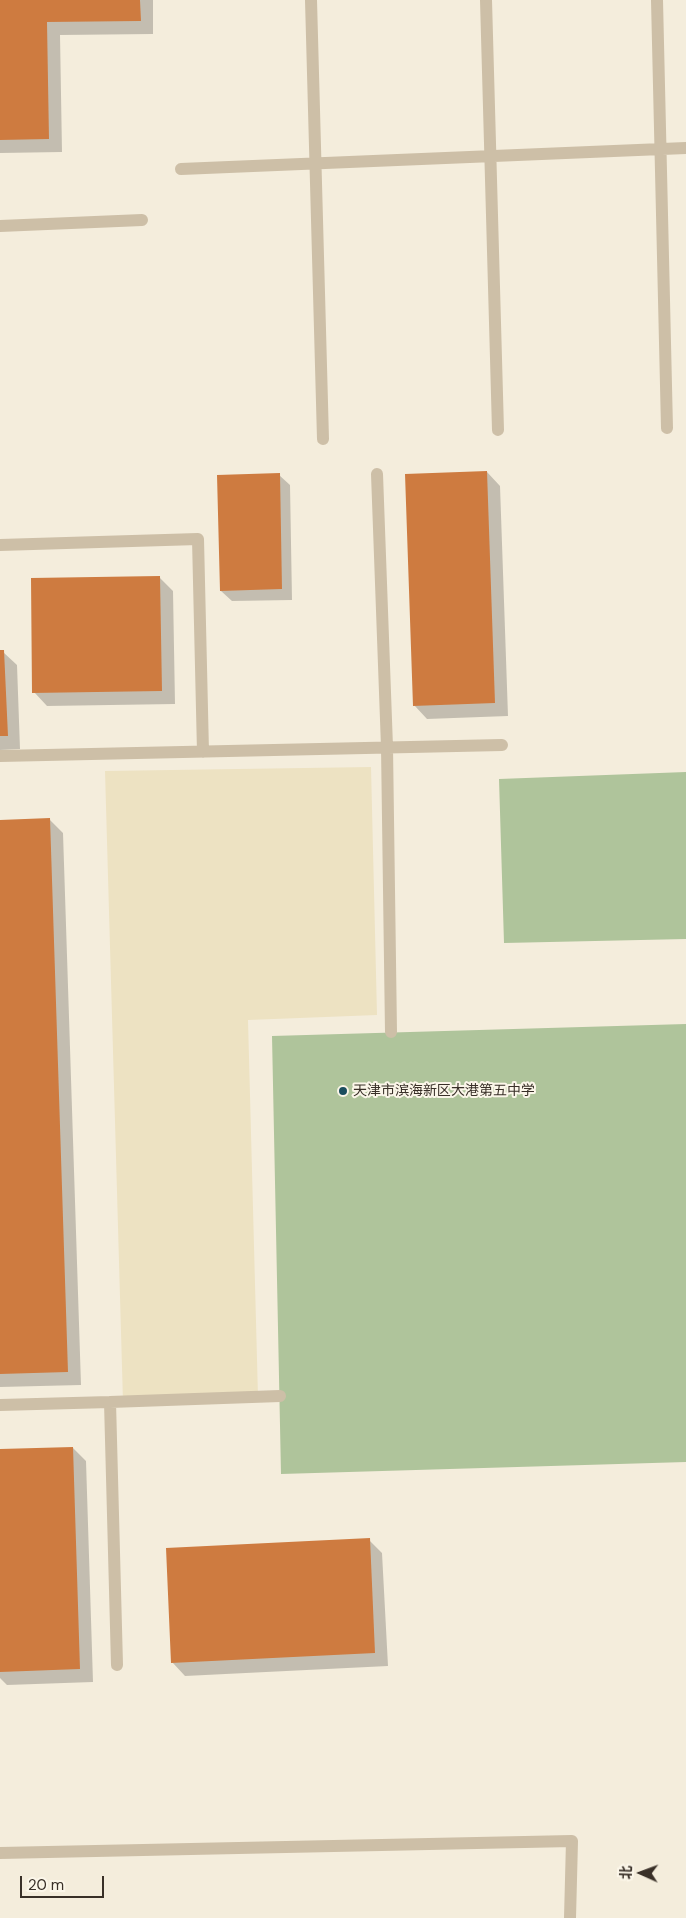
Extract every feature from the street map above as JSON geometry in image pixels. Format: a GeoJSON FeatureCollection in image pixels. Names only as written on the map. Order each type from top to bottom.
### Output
{"type":"FeatureCollection","features":[{"type":"Feature","properties":{"kind":"street"},"geometry":{"type":"LineString","coordinates":[[311,0],[317,164],[323,439]]}},
{"type":"Feature","properties":{"kind":"street"},"geometry":{"type":"LineString","coordinates":[[486,0],[498,430]]}},
{"type":"Feature","properties":{"kind":"street"},"geometry":{"type":"LineString","coordinates":[[657,0],[667,428]]}},
{"type":"Feature","properties":{"kind":"street"},"geometry":{"type":"LineString","coordinates":[[181,169],[686,148]]}},
{"type":"Feature","properties":{"kind":"street"},"geometry":{"type":"LineString","coordinates":[[0,226],[142,220]]}},
{"type":"Feature","properties":{"kind":"street"},"geometry":{"type":"LineString","coordinates":[[377,474],[387,747],[391,1032]]}},
{"type":"Feature","properties":{"kind":"street"},"geometry":{"type":"LineString","coordinates":[[0,546],[198,539],[203,752]]}},
{"type":"Feature","properties":{"kind":"street"},"geometry":{"type":"LineString","coordinates":[[0,756],[502,745]]}},
{"type":"Feature","properties":{"kind":"street"},"geometry":{"type":"LineString","coordinates":[[0,1405],[280,1396]]}},
{"type":"Feature","properties":{"kind":"street"},"geometry":{"type":"LineString","coordinates":[[110,1402],[117,1665]]}},
{"type":"Feature","properties":{"kind":"street"},"geometry":{"type":"LineString","coordinates":[[0,1854],[572,1841],[570,1918]]}},
{"type":"Feature","properties":{"kind":"green space"},"geometry":{"type":"Polygon","coordinates":[[[686,772],[686,939],[504,943],[499,779],[686,772]]]}},
{"type":"Feature","properties":{"kind":"green space"},"geometry":{"type":"Polygon","coordinates":[[[686,1024],[686,1462],[281,1474],[272,1036],[686,1024]]]}},
{"type":"Feature","properties":{"kind":"shaded area"},"geometry":{"type":"Polygon","coordinates":[[[371,767],[377,1015],[248,1020],[258,1397],[123,1402],[105,771],[371,767]]]}},
{"type":"Feature","properties":{"kind":"building"},"geometry":{"type":"Polygon","coordinates":[[[0,0],[140,0],[141,21],[47,22],[49,139],[0,140],[0,0]]]}},
{"type":"Feature","properties":{"kind":"building"},"geometry":{"type":"Polygon","coordinates":[[[487,471],[495,703],[413,706],[405,474],[487,471]]]}},
{"type":"Feature","properties":{"kind":"building"},"geometry":{"type":"Polygon","coordinates":[[[280,473],[282,589],[220,591],[217,475],[280,473]]]}},
{"type":"Feature","properties":{"kind":"building"},"geometry":{"type":"Polygon","coordinates":[[[160,576],[162,691],[32,693],[31,578],[160,576]]]}},
{"type":"Feature","properties":{"kind":"building"},"geometry":{"type":"Polygon","coordinates":[[[0,650],[4,650],[8,736],[0,736],[0,650]]]}},
{"type":"Feature","properties":{"kind":"building"},"geometry":{"type":"Polygon","coordinates":[[[50,818],[68,1372],[0,1374],[0,820],[50,818]]]}},
{"type":"Feature","properties":{"kind":"building"},"geometry":{"type":"Polygon","coordinates":[[[73,1447],[80,1669],[0,1672],[0,1449],[73,1447]]]}},
{"type":"Feature","properties":{"kind":"building"},"geometry":{"type":"Polygon","coordinates":[[[370,1538],[375,1653],[171,1663],[166,1548],[370,1538]]]}},
{"type":"Feature","properties":{"kind":"place","name":"天津市滨海新区大港第五中学"},"geometry":{"type":"Point","coordinates":[343,1091]}}]}
